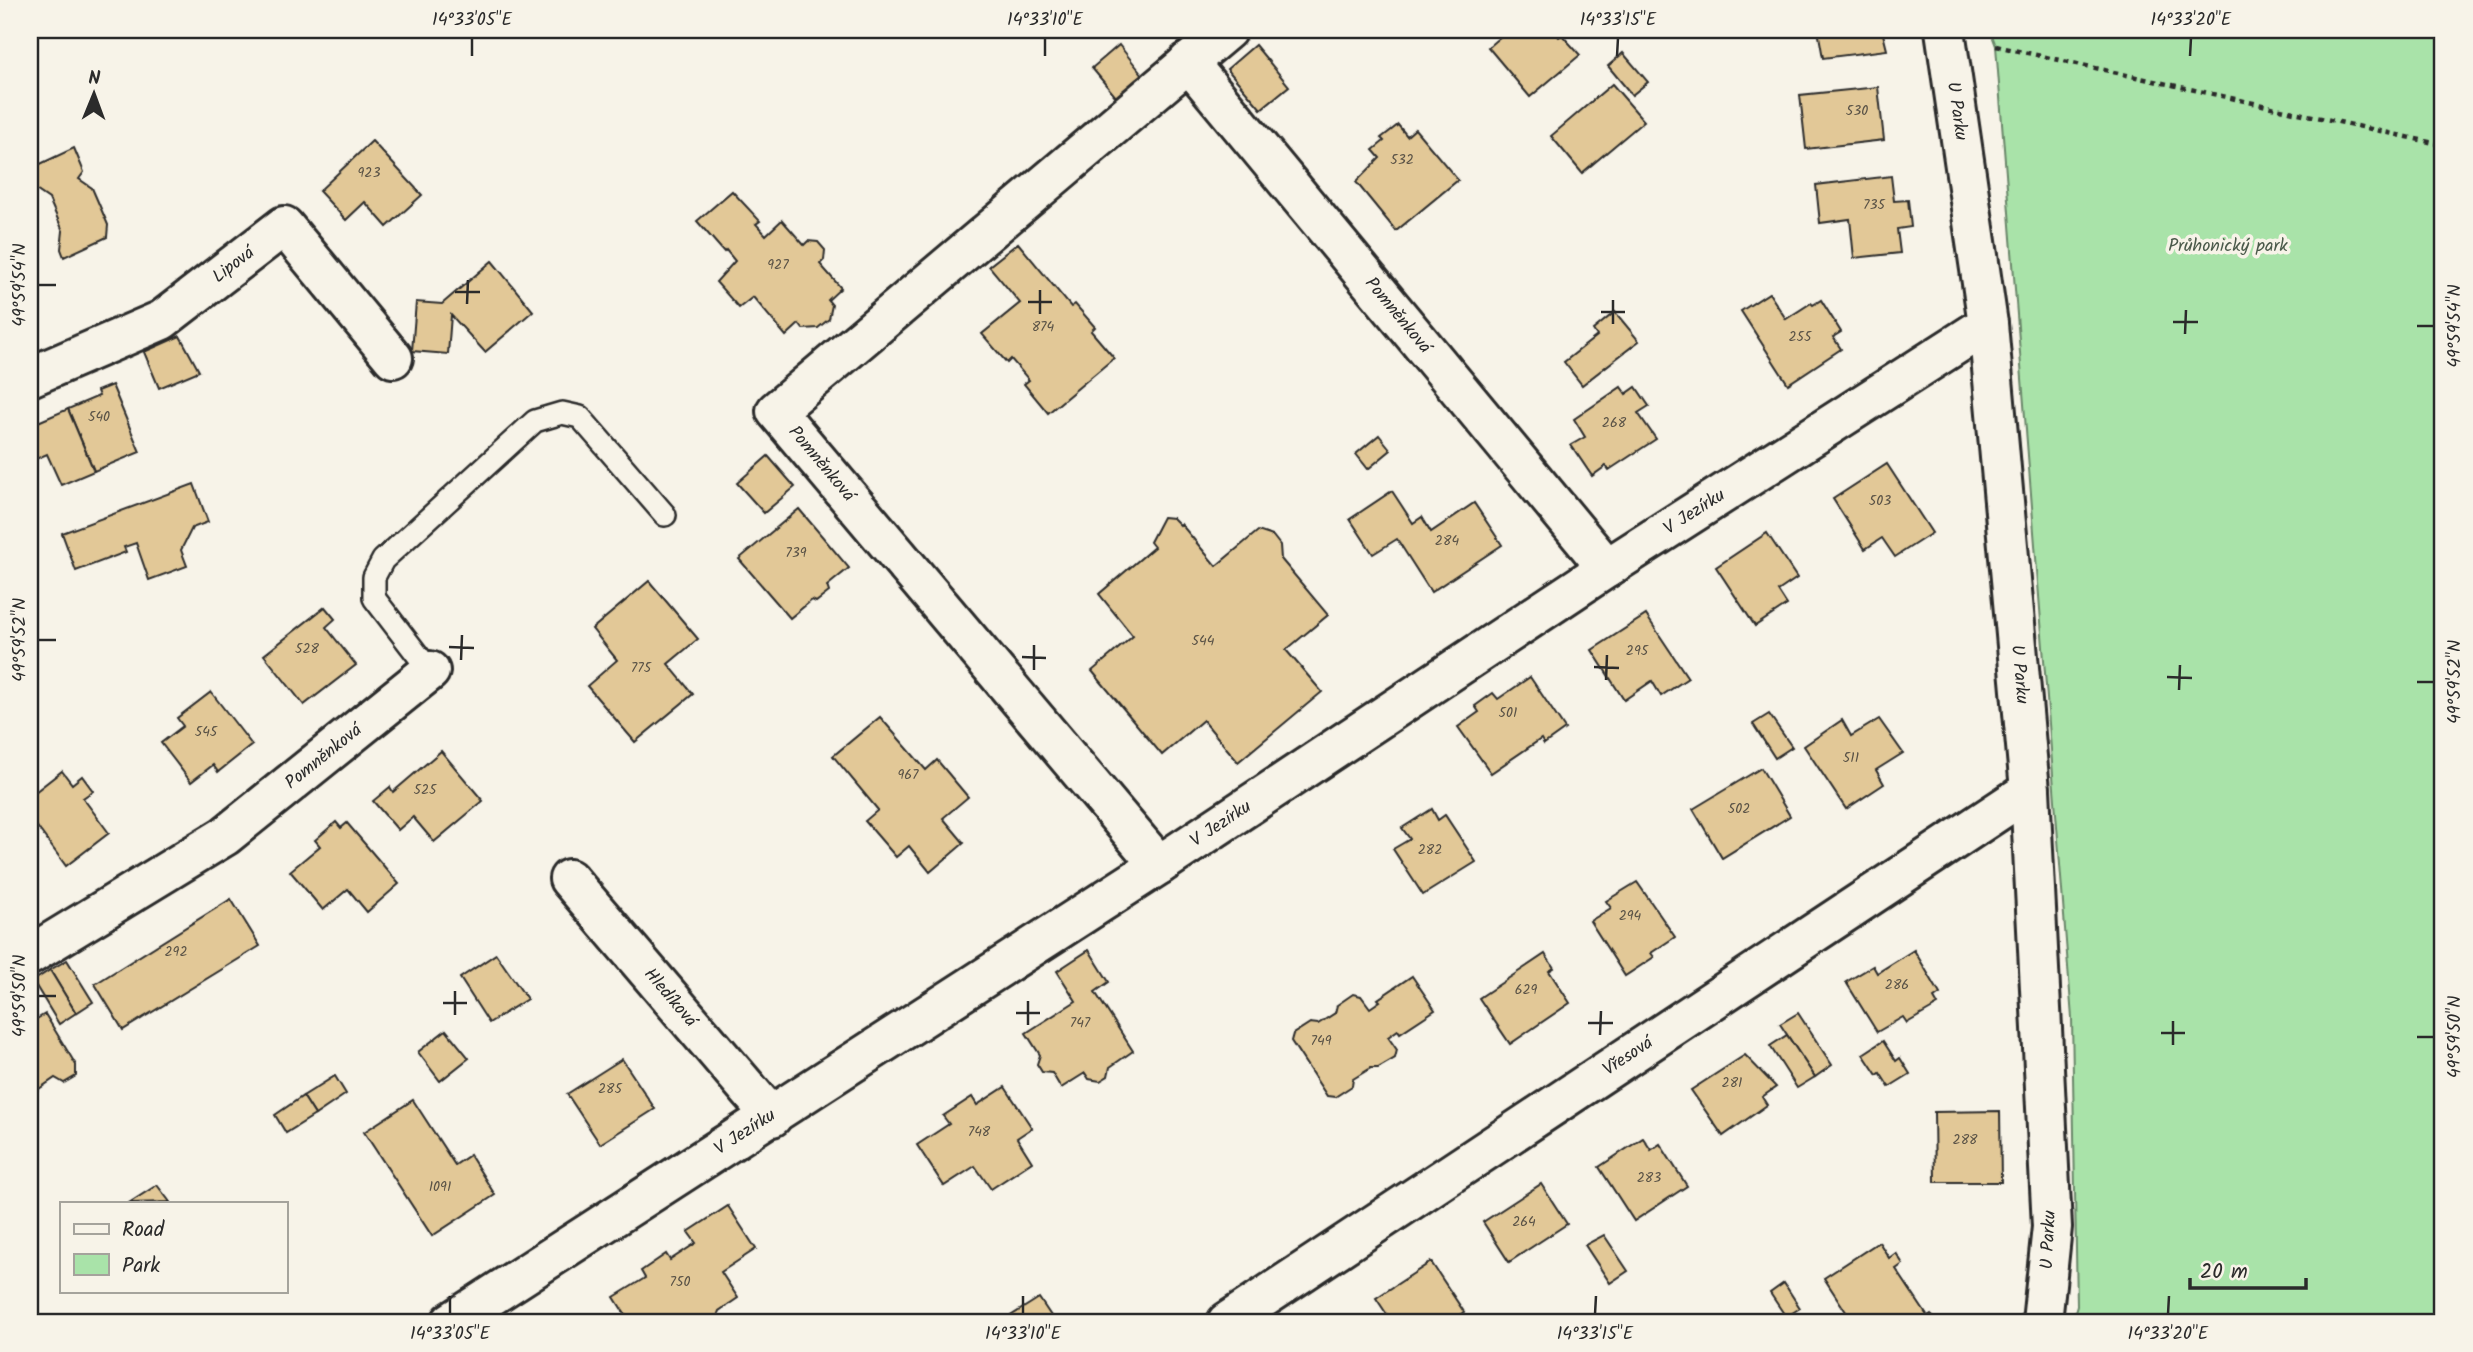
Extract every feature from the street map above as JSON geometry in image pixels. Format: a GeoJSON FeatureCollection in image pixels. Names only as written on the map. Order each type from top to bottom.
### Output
{"type":"FeatureCollection","features":[{"type":"Feature","properties":{"kind":"street","name":"Pomněnková"},"geometry":{"type":"LineString","coordinates":[[1159,866],[776,411],[1227,30]]}},
{"type":"Feature","properties":{"kind":"street","name":"U Parku"},"geometry":{"type":"LineString","coordinates":[[1944,30],[1988,324],[2030,790],[2052,1227],[2042,1322]]}},
{"type":"Feature","properties":{"kind":"street","name":"Pomněnková"},"geometry":{"type":"LineString","coordinates":[[1188,62],[1607,568]]}},
{"type":"Feature","properties":{"kind":"street","name":"Lipová"},"geometry":{"type":"LineString","coordinates":[[30,377],[162,320],[284,226],[393,358]]}},
{"type":"Feature","properties":{"kind":"street","name":"V Jezírku"},"geometry":{"type":"LineString","coordinates":[[451,1322],[1159,866],[1607,568],[1988,324]]}},
{"type":"Feature","properties":{"kind":"street","name":"Pomněnková"},"geometry":{"type":"LineString","coordinates":[[30,955],[225,836],[430,671]]}},
{"type":"Feature","properties":{"kind":"street","name":"Vřesová"},"geometry":{"type":"LineString","coordinates":[[1227,1322],[2030,790]]}},
{"type":"Feature","properties":{"kind":"street","name":"Hledíková"},"geometry":{"type":"LineString","coordinates":[[569,880],[772,1117]]}},
{"type":"Feature","properties":{"kind":"lane","name":"Pomněnková"},"geometry":{"type":"LineString","coordinates":[[430,671],[374,598],[374,577],[383,560],[536,421],[562,413],[580,417],[665,514]]}},
{"type":"Feature","properties":{"kind":"path"},"geometry":{"type":"LineString","coordinates":[[1996,46],[2443,145]]}},
{"type":"Feature","properties":{"kind":"path"},"geometry":{"type":"LineString","coordinates":[[2405,1322],[2443,1314]]}},
{"type":"Feature","properties":{"kind":"green space","name":"Průhonický park"},"geometry":{"type":"Polygon","coordinates":[[[1990,30],[2443,30],[2443,1322],[2072,1322],[2077,1306],[2072,1018],[1996,46],[1990,30]]]}},
{"type":"Feature","properties":{"kind":"building"},"geometry":{"type":"Polygon","coordinates":[[[1508,30],[1553,30],[1559,37],[1562,35],[1580,55],[1530,97],[1488,47],[1508,30]]]}},
{"type":"Feature","properties":{"kind":"building"},"geometry":{"type":"Polygon","coordinates":[[[1818,30],[1882,30],[1887,50],[1823,58],[1818,30]]]}},
{"type":"Feature","properties":{"kind":"building"},"geometry":{"type":"Polygon","coordinates":[[[1119,45],[1143,75],[1116,97],[1092,68],[1119,45]]]}},
{"type":"Feature","properties":{"kind":"building"},"geometry":{"type":"Polygon","coordinates":[[[1255,45],[1289,86],[1261,109],[1227,69],[1255,45]]]}},
{"type":"Feature","properties":{"kind":"building"},"geometry":{"type":"Polygon","coordinates":[[[1623,53],[1648,82],[1632,95],[1608,66],[1623,53]]]}},
{"type":"Feature","properties":{"kind":"building"},"geometry":{"type":"Polygon","coordinates":[[[1612,84],[1644,121],[1582,173],[1551,136],[1612,84]]]}},
{"type":"Feature","properties":{"kind":"building"},"geometry":{"type":"Polygon","coordinates":[[[1878,87],[1884,140],[1806,149],[1800,95],[1878,87]]]}},
{"type":"Feature","properties":{"kind":"building"},"geometry":{"type":"Polygon","coordinates":[[[1398,125],[1407,136],[1415,129],[1458,180],[1396,231],[1356,182],[1380,158],[1373,150],[1384,141],[1381,138],[1398,125]]]}},
{"type":"Feature","properties":{"kind":"building"},"geometry":{"type":"Polygon","coordinates":[[[372,141],[422,195],[387,227],[365,202],[346,220],[319,191],[372,141]]]}},
{"type":"Feature","properties":{"kind":"building"},"geometry":{"type":"Polygon","coordinates":[[[74,148],[84,172],[79,179],[92,188],[108,225],[107,237],[64,257],[61,249],[63,231],[49,199],[33,188],[36,166],[74,148]]]}},
{"type":"Feature","properties":{"kind":"building"},"geometry":{"type":"Polygon","coordinates":[[[1891,176],[1894,201],[1908,200],[1911,227],[1897,229],[1900,253],[1854,258],[1850,219],[1820,223],[1816,185],[1891,176]]]}},
{"type":"Feature","properties":{"kind":"building"},"geometry":{"type":"Polygon","coordinates":[[[732,191],[760,221],[756,224],[766,235],[782,220],[804,245],[808,241],[818,242],[825,250],[824,260],[820,264],[841,288],[828,300],[832,305],[829,319],[818,328],[803,329],[799,324],[786,336],[753,297],[739,308],[716,282],[735,261],[697,221],[732,191]]]}},
{"type":"Feature","properties":{"kind":"building"},"geometry":{"type":"Polygon","coordinates":[[[1018,243],[1071,307],[1075,304],[1095,327],[1091,331],[1114,358],[1048,413],[1024,384],[1029,380],[1011,359],[1007,363],[982,334],[1020,303],[989,266],[1018,243]]]}},
{"type":"Feature","properties":{"kind":"building"},"geometry":{"type":"Polygon","coordinates":[[[492,261],[533,311],[485,352],[451,315],[448,354],[412,351],[416,302],[442,304],[492,261]]]}},
{"type":"Feature","properties":{"kind":"building"},"geometry":{"type":"Polygon","coordinates":[[[1769,293],[1786,319],[1811,303],[1813,305],[1821,300],[1841,332],[1833,337],[1841,349],[1788,384],[1741,311],[1769,293]]]}},
{"type":"Feature","properties":{"kind":"building"},"geometry":{"type":"Polygon","coordinates":[[[1615,312],[1639,341],[1582,385],[1564,362],[1597,336],[1593,330],[1615,312]]]}},
{"type":"Feature","properties":{"kind":"building"},"geometry":{"type":"Polygon","coordinates":[[[180,336],[199,371],[159,388],[144,352],[180,336]]]}},
{"type":"Feature","properties":{"kind":"building"},"geometry":{"type":"Polygon","coordinates":[[[112,385],[140,452],[94,471],[68,409],[99,396],[97,391],[112,385]]]}},
{"type":"Feature","properties":{"kind":"building"},"geometry":{"type":"Polygon","coordinates":[[[1621,387],[1626,394],[1636,387],[1649,406],[1638,413],[1656,439],[1609,470],[1606,466],[1592,476],[1571,445],[1585,437],[1574,419],[1621,387]]]}},
{"type":"Feature","properties":{"kind":"building"},"geometry":{"type":"Polygon","coordinates":[[[68,409],[94,471],[61,485],[47,454],[36,459],[30,444],[30,421],[37,418],[38,422],[68,409]]]}},
{"type":"Feature","properties":{"kind":"building"},"geometry":{"type":"Polygon","coordinates":[[[1379,435],[1391,450],[1368,469],[1356,454],[1379,435]]]}},
{"type":"Feature","properties":{"kind":"building"},"geometry":{"type":"Polygon","coordinates":[[[768,456],[795,487],[764,513],[737,483],[768,456]]]}},
{"type":"Feature","properties":{"kind":"building"},"geometry":{"type":"Polygon","coordinates":[[[1887,464],[1932,533],[1895,557],[1882,538],[1865,549],[1833,499],[1887,464]]]}},
{"type":"Feature","properties":{"kind":"building"},"geometry":{"type":"Polygon","coordinates":[[[194,484],[208,522],[192,528],[181,550],[187,566],[149,580],[136,543],[124,547],[126,552],[76,571],[62,533],[194,484]]]}},
{"type":"Feature","properties":{"kind":"building"},"geometry":{"type":"Polygon","coordinates":[[[1392,491],[1413,523],[1422,517],[1431,532],[1474,503],[1502,545],[1431,592],[1397,539],[1373,554],[1350,519],[1392,491]]]}},
{"type":"Feature","properties":{"kind":"building"},"geometry":{"type":"Polygon","coordinates":[[[799,509],[849,568],[827,586],[829,592],[816,602],[812,600],[790,618],[739,559],[799,509]]]}},
{"type":"Feature","properties":{"kind":"building"},"geometry":{"type":"Polygon","coordinates":[[[1163,517],[1173,518],[1181,524],[1216,566],[1258,531],[1273,536],[1280,545],[1281,559],[1328,615],[1286,650],[1322,692],[1238,762],[1203,720],[1162,755],[1092,671],[1133,636],[1099,594],[1154,547],[1150,542],[1163,517]]]}},
{"type":"Feature","properties":{"kind":"building"},"geometry":{"type":"Polygon","coordinates":[[[1767,533],[1797,578],[1778,591],[1787,605],[1755,626],[1716,567],[1767,533]]]}},
{"type":"Feature","properties":{"kind":"building"},"geometry":{"type":"Polygon","coordinates":[[[649,581],[698,639],[668,664],[693,694],[635,742],[587,686],[617,660],[592,629],[649,581]]]}},
{"type":"Feature","properties":{"kind":"building"},"geometry":{"type":"Polygon","coordinates":[[[325,607],[335,619],[326,627],[356,665],[304,705],[264,655],[325,607]]]}},
{"type":"Feature","properties":{"kind":"building"},"geometry":{"type":"Polygon","coordinates":[[[1646,615],[1688,678],[1661,696],[1652,681],[1624,700],[1592,650],[1646,615]]]}},
{"type":"Feature","properties":{"kind":"building"},"geometry":{"type":"Polygon","coordinates":[[[1530,677],[1565,729],[1544,744],[1541,739],[1491,773],[1458,727],[1479,712],[1475,706],[1493,693],[1498,699],[1530,677]]]}},
{"type":"Feature","properties":{"kind":"building"},"geometry":{"type":"Polygon","coordinates":[[[211,692],[252,745],[218,772],[213,765],[191,782],[161,743],[183,726],[177,718],[211,692]]]}},
{"type":"Feature","properties":{"kind":"building"},"geometry":{"type":"Polygon","coordinates":[[[1769,714],[1792,747],[1775,758],[1753,724],[1769,714]]]}},
{"type":"Feature","properties":{"kind":"building"},"geometry":{"type":"Polygon","coordinates":[[[880,717],[926,770],[937,760],[968,797],[943,818],[964,843],[930,872],[909,846],[896,857],[865,821],[878,810],[833,756],[880,717]]]}},
{"type":"Feature","properties":{"kind":"building"},"geometry":{"type":"Polygon","coordinates":[[[1879,719],[1903,753],[1876,770],[1884,784],[1846,809],[1804,746],[1842,720],[1851,736],[1879,719]]]}},
{"type":"Feature","properties":{"kind":"building"},"geometry":{"type":"Polygon","coordinates":[[[441,751],[483,801],[434,842],[413,817],[398,830],[373,801],[390,787],[393,792],[441,751]]]}},
{"type":"Feature","properties":{"kind":"building"},"geometry":{"type":"Polygon","coordinates":[[[1761,768],[1790,816],[1722,858],[1693,809],[1761,768]]]}},
{"type":"Feature","properties":{"kind":"building"},"geometry":{"type":"Polygon","coordinates":[[[62,771],[72,784],[82,776],[93,791],[83,798],[109,833],[66,866],[30,817],[30,796],[62,771]]]}},
{"type":"Feature","properties":{"kind":"building"},"geometry":{"type":"Polygon","coordinates":[[[1432,809],[1438,820],[1445,815],[1476,862],[1423,895],[1393,849],[1410,839],[1402,828],[1432,809]]]}},
{"type":"Feature","properties":{"kind":"building"},"geometry":{"type":"Polygon","coordinates":[[[336,822],[341,828],[347,823],[399,884],[367,912],[348,889],[323,910],[290,871],[320,846],[315,840],[336,822]]]}},
{"type":"Feature","properties":{"kind":"building"},"geometry":{"type":"Polygon","coordinates":[[[1637,882],[1675,937],[1651,953],[1654,957],[1625,976],[1590,921],[1611,908],[1606,901],[1637,882]]]}},
{"type":"Feature","properties":{"kind":"building"},"geometry":{"type":"Polygon","coordinates":[[[231,899],[260,946],[123,1030],[95,984],[231,899]]]}},
{"type":"Feature","properties":{"kind":"building"},"geometry":{"type":"Polygon","coordinates":[[[1089,950],[1109,982],[1095,992],[1133,1051],[1110,1067],[1108,1076],[1100,1081],[1089,1079],[1085,1073],[1061,1088],[1052,1073],[1042,1072],[1037,1064],[1040,1055],[1026,1033],[1076,1001],[1057,971],[1089,950]]]}},
{"type":"Feature","properties":{"kind":"building"},"geometry":{"type":"Polygon","coordinates":[[[1914,950],[1940,994],[1934,998],[1938,1005],[1907,1023],[1903,1017],[1877,1032],[1846,982],[1873,966],[1877,973],[1914,950]]]}},
{"type":"Feature","properties":{"kind":"building"},"geometry":{"type":"Polygon","coordinates":[[[496,954],[527,999],[489,1023],[460,978],[496,954]]]}},
{"type":"Feature","properties":{"kind":"building"},"geometry":{"type":"Polygon","coordinates":[[[1545,954],[1554,968],[1549,971],[1570,1003],[1510,1044],[1479,998],[1545,954]]]}},
{"type":"Feature","properties":{"kind":"building"},"geometry":{"type":"Polygon","coordinates":[[[67,960],[93,1002],[76,1013],[50,970],[67,960]]]}},
{"type":"Feature","properties":{"kind":"building"},"geometry":{"type":"Polygon","coordinates":[[[50,970],[76,1013],[59,1024],[33,981],[50,970]]]}},
{"type":"Feature","properties":{"kind":"building"},"geometry":{"type":"Polygon","coordinates":[[[1412,976],[1435,1010],[1400,1033],[1398,1030],[1388,1037],[1397,1050],[1395,1058],[1353,1079],[1352,1086],[1335,1097],[1327,1096],[1291,1041],[1293,1034],[1310,1023],[1318,1024],[1335,1013],[1337,1005],[1353,994],[1361,996],[1370,1008],[1380,1001],[1378,999],[1412,976]]]}},
{"type":"Feature","properties":{"kind":"building"},"geometry":{"type":"Polygon","coordinates":[[[1798,1013],[1832,1065],[1815,1077],[1780,1024],[1798,1013]]]}},
{"type":"Feature","properties":{"kind":"building"},"geometry":{"type":"Polygon","coordinates":[[[45,1014],[76,1065],[76,1076],[64,1083],[55,1078],[30,1095],[30,1023],[45,1014]]]}},
{"type":"Feature","properties":{"kind":"building"},"geometry":{"type":"Polygon","coordinates":[[[446,1030],[469,1058],[440,1081],[418,1052],[446,1030]]]}},
{"type":"Feature","properties":{"kind":"building"},"geometry":{"type":"Polygon","coordinates":[[[1787,1035],[1815,1077],[1797,1088],[1770,1046],[1787,1035]]]}},
{"type":"Feature","properties":{"kind":"building"},"geometry":{"type":"Polygon","coordinates":[[[1883,1041],[1896,1061],[1900,1058],[1910,1074],[1889,1087],[1863,1054],[1883,1041]]]}},
{"type":"Feature","properties":{"kind":"building"},"geometry":{"type":"Polygon","coordinates":[[[1745,1055],[1776,1087],[1762,1097],[1767,1105],[1723,1136],[1691,1090],[1745,1055]]]}},
{"type":"Feature","properties":{"kind":"building"},"geometry":{"type":"Polygon","coordinates":[[[622,1059],[655,1109],[600,1144],[567,1094],[622,1059]]]}},
{"type":"Feature","properties":{"kind":"building"},"geometry":{"type":"Polygon","coordinates":[[[335,1076],[346,1094],[315,1115],[303,1096],[335,1076]]]}},
{"type":"Feature","properties":{"kind":"building"},"geometry":{"type":"Polygon","coordinates":[[[1005,1087],[1032,1128],[1017,1138],[1032,1162],[991,1189],[975,1166],[944,1186],[917,1145],[949,1124],[943,1116],[972,1097],[977,1105],[1005,1087]]]}},
{"type":"Feature","properties":{"kind":"building"},"geometry":{"type":"Polygon","coordinates":[[[303,1096],[315,1115],[286,1133],[275,1115],[303,1096]]]}},
{"type":"Feature","properties":{"kind":"building"},"geometry":{"type":"Polygon","coordinates":[[[413,1100],[455,1165],[470,1155],[495,1195],[432,1236],[364,1132],[413,1100]]]}},
{"type":"Feature","properties":{"kind":"building"},"geometry":{"type":"Polygon","coordinates":[[[2000,1111],[2001,1182],[1935,1182],[1934,1112],[2000,1111]]]}},
{"type":"Feature","properties":{"kind":"building"},"geometry":{"type":"Polygon","coordinates":[[[1643,1138],[1651,1150],[1660,1144],[1687,1186],[1634,1221],[1599,1167],[1643,1138]]]}},
{"type":"Feature","properties":{"kind":"building"},"geometry":{"type":"Polygon","coordinates":[[[1541,1184],[1567,1224],[1509,1262],[1483,1222],[1541,1184]]]}},
{"type":"Feature","properties":{"kind":"building"},"geometry":{"type":"Polygon","coordinates":[[[157,1185],[170,1202],[131,1202],[157,1185]]]}},
{"type":"Feature","properties":{"kind":"building"},"geometry":{"type":"Polygon","coordinates":[[[728,1206],[756,1249],[721,1272],[738,1298],[719,1311],[715,1322],[625,1322],[626,1316],[614,1297],[645,1278],[641,1271],[666,1254],[670,1260],[696,1243],[688,1232],[728,1206]]]}},
{"type":"Feature","properties":{"kind":"building"},"geometry":{"type":"Polygon","coordinates":[[[1604,1235],[1628,1271],[1610,1283],[1585,1245],[1604,1235]]]}},
{"type":"Feature","properties":{"kind":"building"},"geometry":{"type":"Polygon","coordinates":[[[1879,1242],[1889,1258],[1896,1253],[1903,1264],[1896,1269],[1928,1317],[1933,1317],[1931,1322],[1844,1322],[1850,1318],[1824,1278],[1879,1242]]]}},
{"type":"Feature","properties":{"kind":"building"},"geometry":{"type":"Polygon","coordinates":[[[1431,1262],[1464,1312],[1448,1322],[1392,1322],[1376,1298],[1431,1262]]]}},
{"type":"Feature","properties":{"kind":"building"},"geometry":{"type":"Polygon","coordinates":[[[1784,1283],[1800,1308],[1786,1317],[1770,1293],[1784,1283]]]}},
{"type":"Feature","properties":{"kind":"building"},"geometry":{"type":"Polygon","coordinates":[[[1039,1298],[1055,1322],[1001,1322],[1039,1298]]]}}]}
